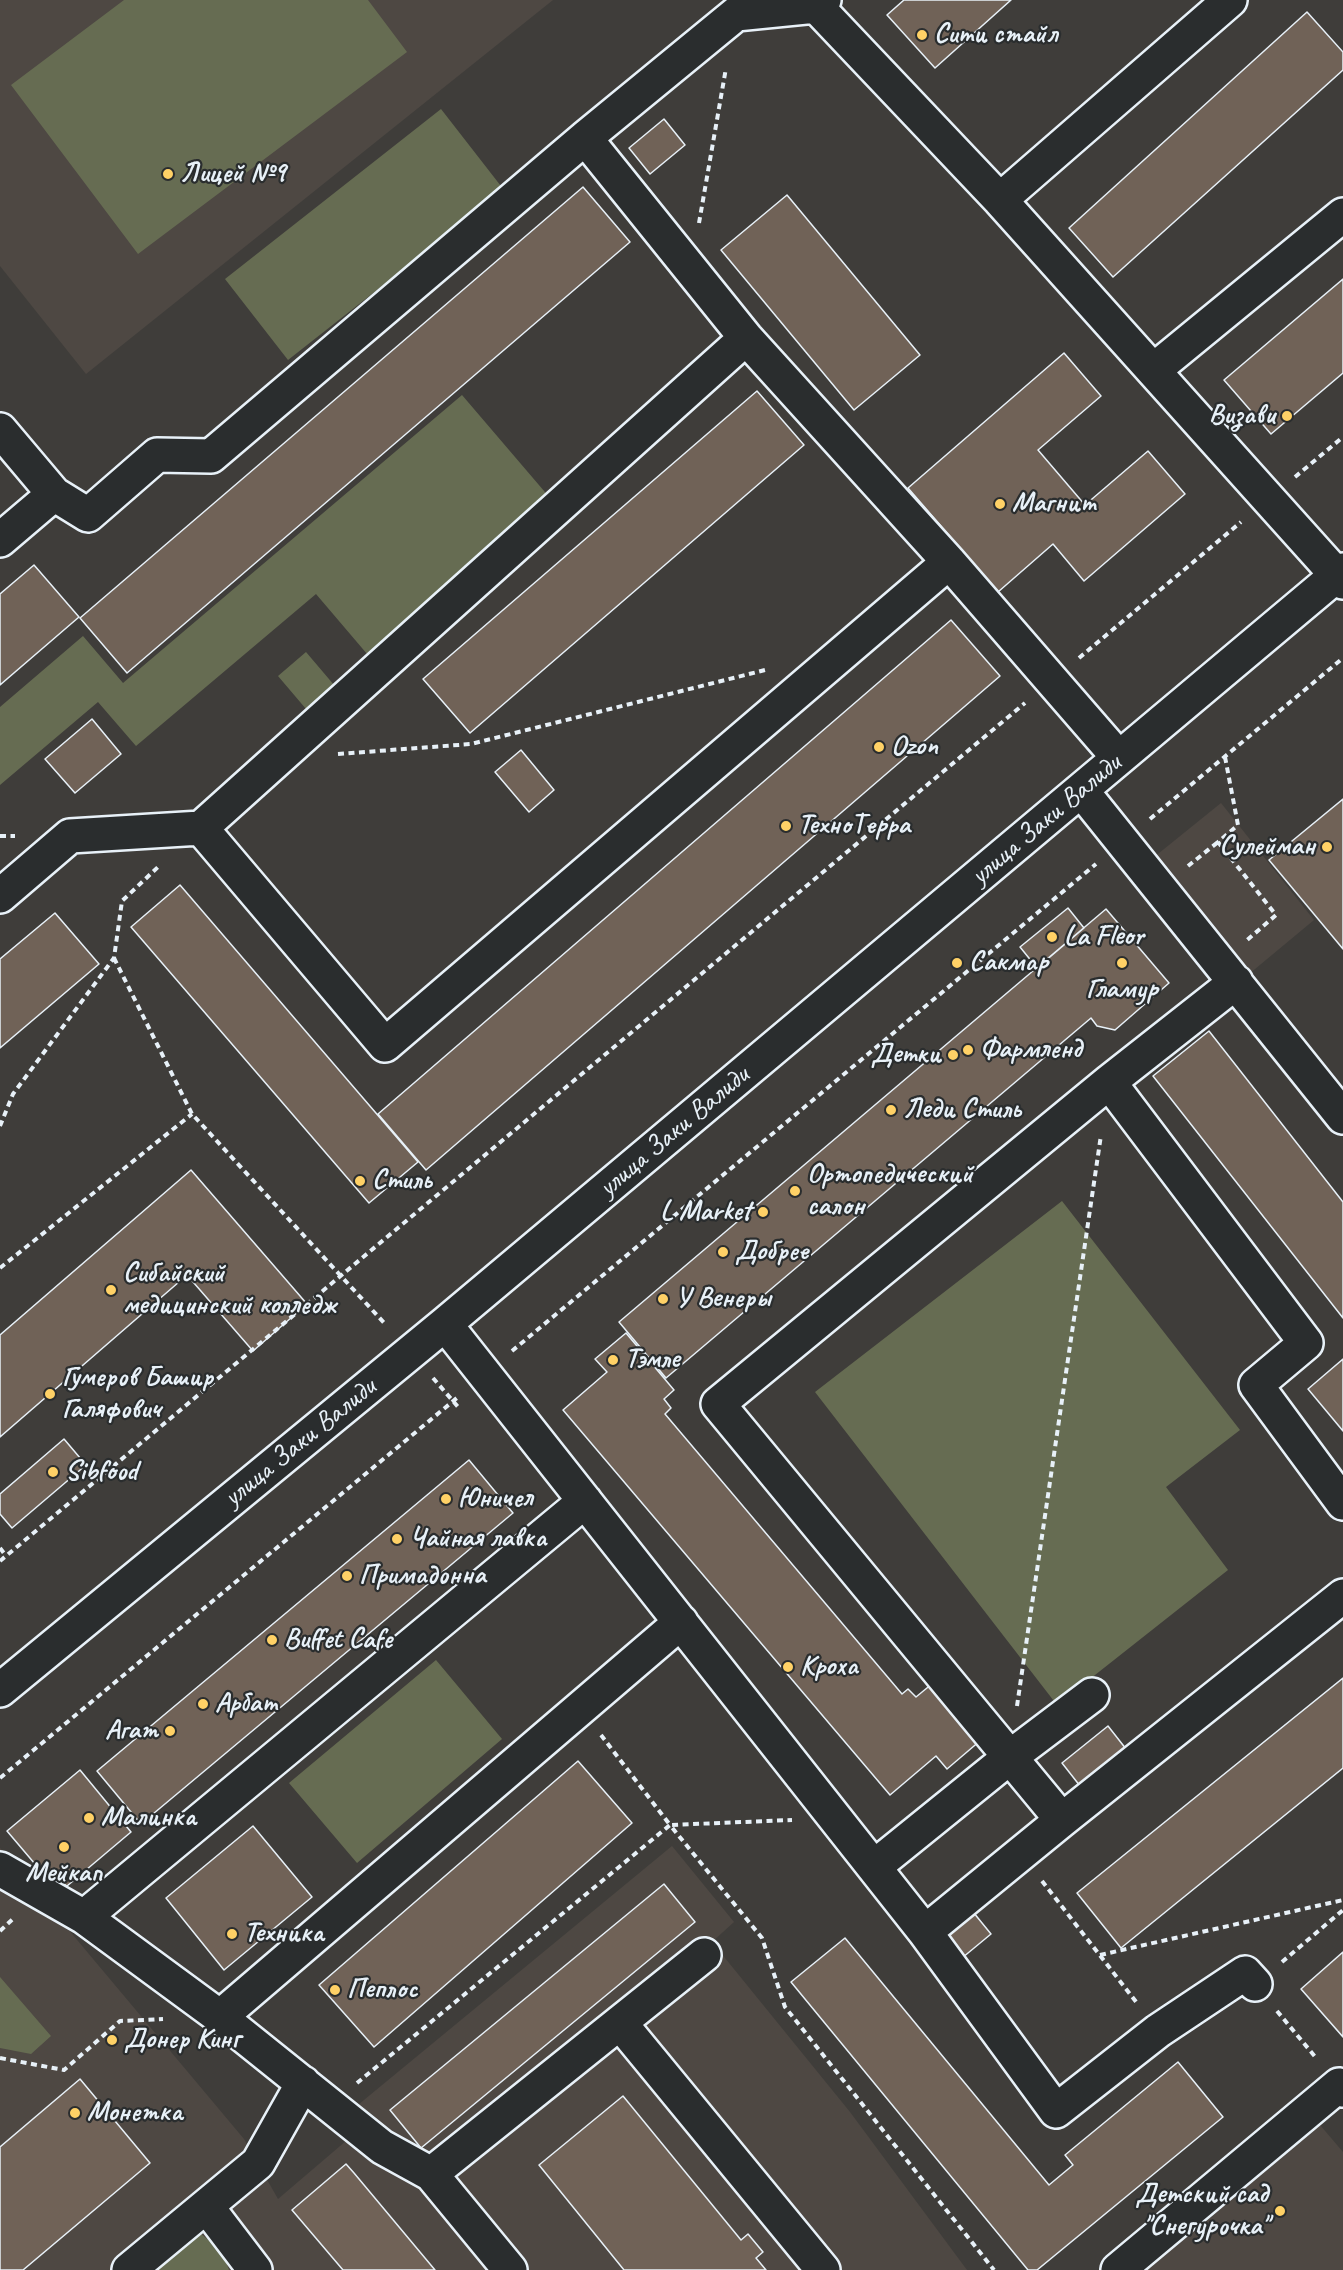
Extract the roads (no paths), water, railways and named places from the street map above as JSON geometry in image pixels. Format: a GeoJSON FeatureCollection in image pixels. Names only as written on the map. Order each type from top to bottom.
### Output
{"type":"FeatureCollection","features":[{"type":"Feature","properties":{"kind":"street"},"geometry":{"type":"LineString","coordinates":[[1000,200],[1230,0]]}},
{"type":"Feature","properties":{"kind":"street"},"geometry":{"type":"LineString","coordinates":[[0,430],[54,494],[88,515],[157,455],[211,456],[585,138],[736,14],[820,3],[1341,576]]}},
{"type":"Feature","properties":{"kind":"street"},"geometry":{"type":"LineString","coordinates":[[585,138],[746,338],[950,562],[1119,758]]}},
{"type":"Feature","properties":{"kind":"street"},"geometry":{"type":"LineString","coordinates":[[1154,370],[1343,215]]}},
{"type":"Feature","properties":{"kind":"street"},"geometry":{"type":"LineString","coordinates":[[0,896],[69,836],[201,828],[746,338]]}},
{"type":"Feature","properties":{"kind":"street"},"geometry":{"type":"LineString","coordinates":[[0,540],[54,494]]}},
{"type":"Feature","properties":{"kind":"street"},"geometry":{"type":"LineString","coordinates":[[201,828],[385,1045],[950,562]]}},
{"type":"Feature","properties":{"kind":"street","name":"улица Заки Валиди"},"geometry":{"type":"LineString","coordinates":[[0,1690],[445,1324],[1119,758],[1341,576]]}},
{"type":"Feature","properties":{"kind":"street"},"geometry":{"type":"LineString","coordinates":[[1081,790],[1343,1117]]}},
{"type":"Feature","properties":{"kind":"street"},"geometry":{"type":"LineString","coordinates":[[1062,1820],[718,1404],[1109,1082],[1228,973]]}},
{"type":"Feature","properties":{"kind":"street"},"geometry":{"type":"LineString","coordinates":[[1109,1082],[1306,1343],[1256,1384],[1343,1503]]}},
{"type":"Feature","properties":{"kind":"street"},"geometry":{"type":"LineString","coordinates":[[445,1324],[926,1932],[1056,2111],[1158,2031],[1245,1973],[1255,1984]]}},
{"type":"Feature","properties":{"kind":"street"},"geometry":{"type":"LineString","coordinates":[[84,1917],[585,1501]]}},
{"type":"Feature","properties":{"kind":"street"},"geometry":{"type":"LineString","coordinates":[[926,1932],[1062,1820],[1343,1596]]}},
{"type":"Feature","properties":{"kind":"street"},"geometry":{"type":"LineString","coordinates":[[220,2017],[681,1622]]}},
{"type":"Feature","properties":{"kind":"street"},"geometry":{"type":"LineString","coordinates":[[874,1867],[1010,1757],[1092,1695]]}},
{"type":"Feature","properties":{"kind":"street"},"geometry":{"type":"LineString","coordinates":[[0,1869],[84,1917],[220,2017],[382,2147],[431,2174],[510,2270]]}},
{"type":"Feature","properties":{"kind":"street"},"geometry":{"type":"LineString","coordinates":[[431,2174],[704,1955]]}},
{"type":"Feature","properties":{"kind":"street"},"geometry":{"type":"LineString","coordinates":[[620,2023],[823,2270]]}},
{"type":"Feature","properties":{"kind":"street"},"geometry":{"type":"LineString","coordinates":[[129,2270],[258,2163],[303,2084]]}},
{"type":"Feature","properties":{"kind":"street"},"geometry":{"type":"LineString","coordinates":[[1118,2270],[1341,2088]]}},
{"type":"Feature","properties":{"kind":"street"},"geometry":{"type":"LineString","coordinates":[[207,2207],[255,2270]]}},
{"type":"Feature","properties":{"kind":"place","name":"Сити стайл"},"geometry":{"type":"Point","coordinates":[922,35]}},
{"type":"Feature","properties":{"kind":"place","name":"Лицей №9"},"geometry":{"type":"Point","coordinates":[168,174]}},
{"type":"Feature","properties":{"kind":"place","name":"Визави"},"geometry":{"type":"Point","coordinates":[1287,416]}},
{"type":"Feature","properties":{"kind":"place","name":"Магнит"},"geometry":{"type":"Point","coordinates":[1000,504]}},
{"type":"Feature","properties":{"kind":"place","name":"Ozon"},"geometry":{"type":"Point","coordinates":[879,747]}},
{"type":"Feature","properties":{"kind":"place","name":"ТехноТерра"},"geometry":{"type":"Point","coordinates":[786,826]}},
{"type":"Feature","properties":{"kind":"place","name":"Сулейман"},"geometry":{"type":"Point","coordinates":[1327,847]}},
{"type":"Feature","properties":{"kind":"place","name":"La Fleor"},"geometry":{"type":"Point","coordinates":[1052,937]}},
{"type":"Feature","properties":{"kind":"place","name":"Сакмар"},"geometry":{"type":"Point","coordinates":[957,963]}},
{"type":"Feature","properties":{"kind":"place","name":"Гламур"},"geometry":{"type":"Point","coordinates":[1122,963]}},
{"type":"Feature","properties":{"kind":"place","name":"Фармленд"},"geometry":{"type":"Point","coordinates":[968,1050]}},
{"type":"Feature","properties":{"kind":"place","name":"Детки"},"geometry":{"type":"Point","coordinates":[953,1055]}},
{"type":"Feature","properties":{"kind":"place","name":"Леди Стиль"},"geometry":{"type":"Point","coordinates":[891,1110]}},
{"type":"Feature","properties":{"kind":"place","name":"Стиль"},"geometry":{"type":"Point","coordinates":[360,1181]}},
{"type":"Feature","properties":{"kind":"place","name":"Ортопедический салон"},"geometry":{"type":"Point","coordinates":[795,1191]}},
{"type":"Feature","properties":{"kind":"place","name":"L Market"},"geometry":{"type":"Point","coordinates":[763,1212]}},
{"type":"Feature","properties":{"kind":"place","name":"Добрее"},"geometry":{"type":"Point","coordinates":[723,1252]}},
{"type":"Feature","properties":{"kind":"place","name":"Сибайский медицинский колледж"},"geometry":{"type":"Point","coordinates":[111,1290]}},
{"type":"Feature","properties":{"kind":"place","name":"У Венеры"},"geometry":{"type":"Point","coordinates":[663,1299]}},
{"type":"Feature","properties":{"kind":"place","name":"Тэмле"},"geometry":{"type":"Point","coordinates":[613,1360]}},
{"type":"Feature","properties":{"kind":"place","name":"Гумеров Башир Галяфович"},"geometry":{"type":"Point","coordinates":[50,1394]}},
{"type":"Feature","properties":{"kind":"place","name":"Sibfood"},"geometry":{"type":"Point","coordinates":[53,1472]}},
{"type":"Feature","properties":{"kind":"place","name":"Юничел"},"geometry":{"type":"Point","coordinates":[446,1499]}},
{"type":"Feature","properties":{"kind":"place","name":"Чайная лавка"},"geometry":{"type":"Point","coordinates":[397,1539]}},
{"type":"Feature","properties":{"kind":"place","name":"Примадонна"},"geometry":{"type":"Point","coordinates":[347,1576]}},
{"type":"Feature","properties":{"kind":"place","name":"Buffet Cafe"},"geometry":{"type":"Point","coordinates":[272,1640]}},
{"type":"Feature","properties":{"kind":"place","name":"Кроха"},"geometry":{"type":"Point","coordinates":[788,1667]}},
{"type":"Feature","properties":{"kind":"place","name":"Арбат"},"geometry":{"type":"Point","coordinates":[203,1704]}},
{"type":"Feature","properties":{"kind":"place","name":"Агат"},"geometry":{"type":"Point","coordinates":[170,1731]}},
{"type":"Feature","properties":{"kind":"place","name":"Малинка"},"geometry":{"type":"Point","coordinates":[89,1818]}},
{"type":"Feature","properties":{"kind":"place","name":"Мейкап"},"geometry":{"type":"Point","coordinates":[64,1847]}},
{"type":"Feature","properties":{"kind":"place","name":"Техника"},"geometry":{"type":"Point","coordinates":[232,1934]}},
{"type":"Feature","properties":{"kind":"place","name":"Пеплос"},"geometry":{"type":"Point","coordinates":[335,1990]}},
{"type":"Feature","properties":{"kind":"place","name":"Донер Кинг"},"geometry":{"type":"Point","coordinates":[112,2040]}},
{"type":"Feature","properties":{"kind":"place","name":"Монетка"},"geometry":{"type":"Point","coordinates":[75,2113]}},
{"type":"Feature","properties":{"kind":"place","name":"Детский сад \"Снегурочка\""},"geometry":{"type":"Point","coordinates":[1280,2211]}}]}
